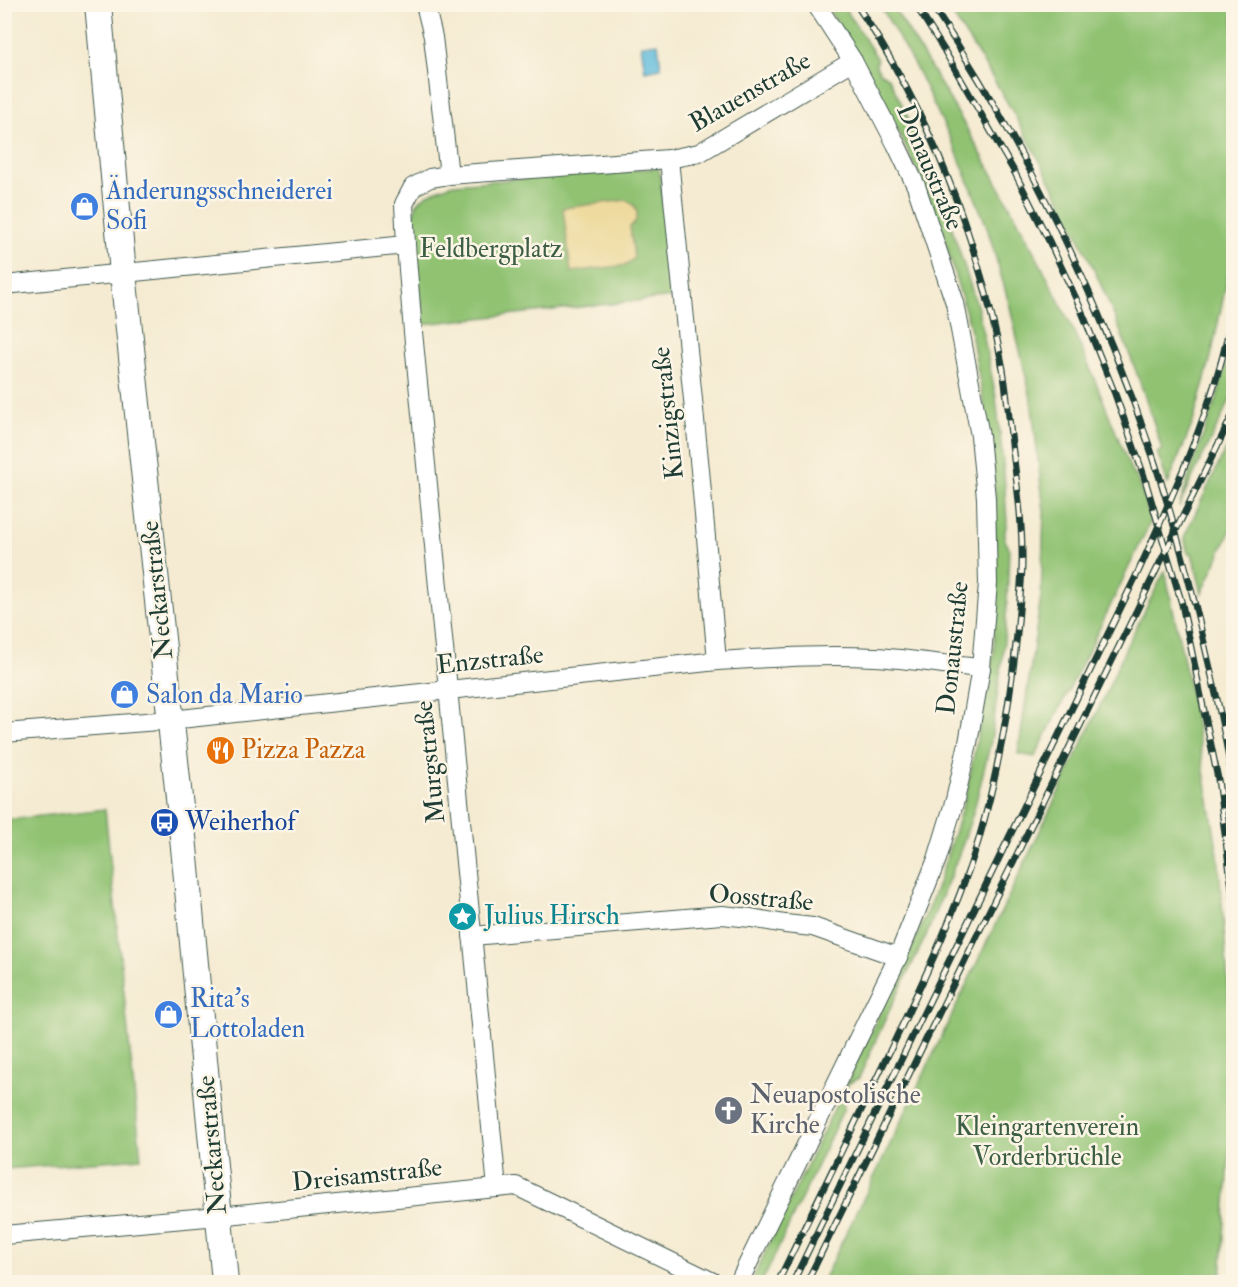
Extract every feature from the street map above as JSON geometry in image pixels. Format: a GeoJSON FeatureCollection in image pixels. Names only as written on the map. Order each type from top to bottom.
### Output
{"type":"FeatureCollection","features":[{"type":"Feature","properties":{"kind":"street","name":"Neckarstraße"},"geometry":{"type":"LineString","coordinates":[[98,4],[123,273],[171,720],[225,1282]]}},
{"type":"Feature","properties":{"kind":"street"},"geometry":{"type":"LineString","coordinates":[[425,4],[433,37],[449,175]]}},
{"type":"Feature","properties":{"kind":"street","name":"Donaustraße"},"geometry":{"type":"LineString","coordinates":[[739,1282],[897,957],[937,858],[952,811],[968,743],[981,668],[988,582],[986,498],[980,436],[955,303],[916,186],[853,61],[816,4]]}},
{"type":"Feature","properties":{"kind":"street","name":"Blauenstraße"},"geometry":{"type":"LineString","coordinates":[[669,159],[699,153],[853,61]]}},
{"type":"Feature","properties":{"kind":"street"},"geometry":{"type":"LineString","coordinates":[[4,285],[406,246],[404,204],[413,187],[430,178],[669,159]]}},
{"type":"Feature","properties":{"kind":"street","name":"Kinzigstraße"},"geometry":{"type":"LineString","coordinates":[[669,159],[717,661]]}},
{"type":"Feature","properties":{"kind":"street","name":"Murgstraße"},"geometry":{"type":"LineString","coordinates":[[406,246],[497,1188]]}},
{"type":"Feature","properties":{"kind":"street","name":"Enzstraße"},"geometry":{"type":"LineString","coordinates":[[4,734],[171,720],[717,661],[848,656],[981,668]]}},
{"type":"Feature","properties":{"kind":"street","name":"Oosstraße"},"geometry":{"type":"LineString","coordinates":[[472,936],[722,915],[813,927],[897,957]]}},
{"type":"Feature","properties":{"kind":"street","name":"Dreisamstraße"},"geometry":{"type":"LineString","coordinates":[[4,1234],[218,1216],[516,1186],[713,1282]]}},
{"type":"Feature","properties":{"kind":"green space"},"geometry":{"type":"Polygon","coordinates":[[[826,5],[843,5],[877,58],[876,66],[889,78],[934,175],[933,187],[936,196],[943,200],[978,309],[996,397],[1004,472],[1007,523],[1005,540],[1009,548],[1007,605],[991,741],[974,810],[961,849],[926,936],[859,1078],[849,1083],[842,1099],[844,1108],[767,1272],[761,1282],[751,1282],[918,934],[939,881],[966,795],[994,651],[995,500],[992,451],[970,327],[942,231],[927,191],[879,91],[826,5]]]}},
{"type":"Feature","properties":{"kind":"green space"},"geometry":{"type":"Polygon","coordinates":[[[880,5],[892,5],[958,113],[1019,224],[1079,342],[1133,475],[1136,475],[1151,521],[1035,757],[1018,754],[1041,596],[1044,511],[1031,399],[1010,307],[987,227],[955,148],[919,74],[880,5]]]}},
{"type":"Feature","properties":{"kind":"green space"},"geometry":{"type":"Polygon","coordinates":[[[946,5],[1233,5],[1233,251],[1211,357],[1193,422],[1168,484],[1157,452],[1162,450],[1148,405],[1097,275],[1056,191],[996,82],[946,5]]]}},
{"type":"Feature","properties":{"kind":"green space","name":"Feldbergplatz"},"geometry":{"type":"Polygon","coordinates":[[[659,168],[673,297],[424,324],[413,226],[417,204],[429,194],[453,184],[659,168]]]}},
{"type":"Feature","properties":{"kind":"green space"},"geometry":{"type":"Polygon","coordinates":[[[1233,341],[1233,394],[1179,507],[1216,401],[1233,341]]]}},
{"type":"Feature","properties":{"kind":"green space"},"geometry":{"type":"Polygon","coordinates":[[[1233,434],[1233,525],[1202,593],[1192,553],[1188,553],[1184,537],[1233,434]]]}},
{"type":"Feature","properties":{"kind":"green space","name":"Kleingartenverein Vorderbrüchle"},"geometry":{"type":"Polygon","coordinates":[[[1165,571],[1198,735],[1218,854],[1222,902],[1233,1097],[1221,1282],[822,1282],[882,1161],[1127,645],[1165,571]]]}},
{"type":"Feature","properties":{"kind":"green space"},"geometry":{"type":"Polygon","coordinates":[[[105,809],[141,1158],[5,1169],[5,820],[105,809]]]}},
{"type":"Feature","properties":{"kind":"sand"},"geometry":{"type":"Polygon","coordinates":[[[626,200],[634,205],[637,212],[636,220],[630,227],[634,258],[627,265],[571,272],[563,208],[626,200]]]}},
{"type":"Feature","properties":{"kind":"water"},"geometry":{"type":"Polygon","coordinates":[[[658,43],[661,68],[645,71],[641,45],[658,43]]]}},
{"type":"Feature","properties":{"kind":"railway"},"geometry":{"type":"LineString","coordinates":[[778,1282],[923,981],[969,870],[992,791],[1007,713],[1021,583],[1021,520],[1006,388],[993,321],[980,273],[948,179],[929,133],[883,46],[856,4]]}},
{"type":"Feature","properties":{"kind":"railway"},"geometry":{"type":"LineString","coordinates":[[915,4],[1015,173],[1080,307],[1115,394],[1143,473],[1182,604],[1218,779],[1234,904]]}},
{"type":"Feature","properties":{"kind":"railway"},"geometry":{"type":"LineString","coordinates":[[931,4],[997,110],[1056,220],[1130,393],[1158,472],[1188,578],[1218,705],[1234,790]]}},
{"type":"Feature","properties":{"kind":"railway"},"geometry":{"type":"LineString","coordinates":[[793,1282],[1139,570],[1185,466],[1205,413],[1234,310]]}},
{"type":"Feature","properties":{"kind":"railway"},"geometry":{"type":"LineString","coordinates":[[807,1282],[1234,412]]}},
{"type":"Feature","properties":{"kind":"place","name":"Änderungsschneiderei Sofi"},"geometry":{"type":"Point","coordinates":[85,206]}},
{"type":"Feature","properties":{"kind":"place","name":"Salon da Mario"},"geometry":{"type":"Point","coordinates":[125,695]}},
{"type":"Feature","properties":{"kind":"place","name":"Pizza Pazza"},"geometry":{"type":"Point","coordinates":[220,750]}},
{"type":"Feature","properties":{"kind":"place","name":"Weiherhof"},"geometry":{"type":"Point","coordinates":[164,822]}},
{"type":"Feature","properties":{"kind":"place","name":"Julius Hirsch"},"geometry":{"type":"Point","coordinates":[463,916]}},
{"type":"Feature","properties":{"kind":"place","name":"Rita's Lottoladen"},"geometry":{"type":"Point","coordinates":[169,1014]}},
{"type":"Feature","properties":{"kind":"place","name":"Neuapostolische Kirche"},"geometry":{"type":"Point","coordinates":[729,1110]}}]}
